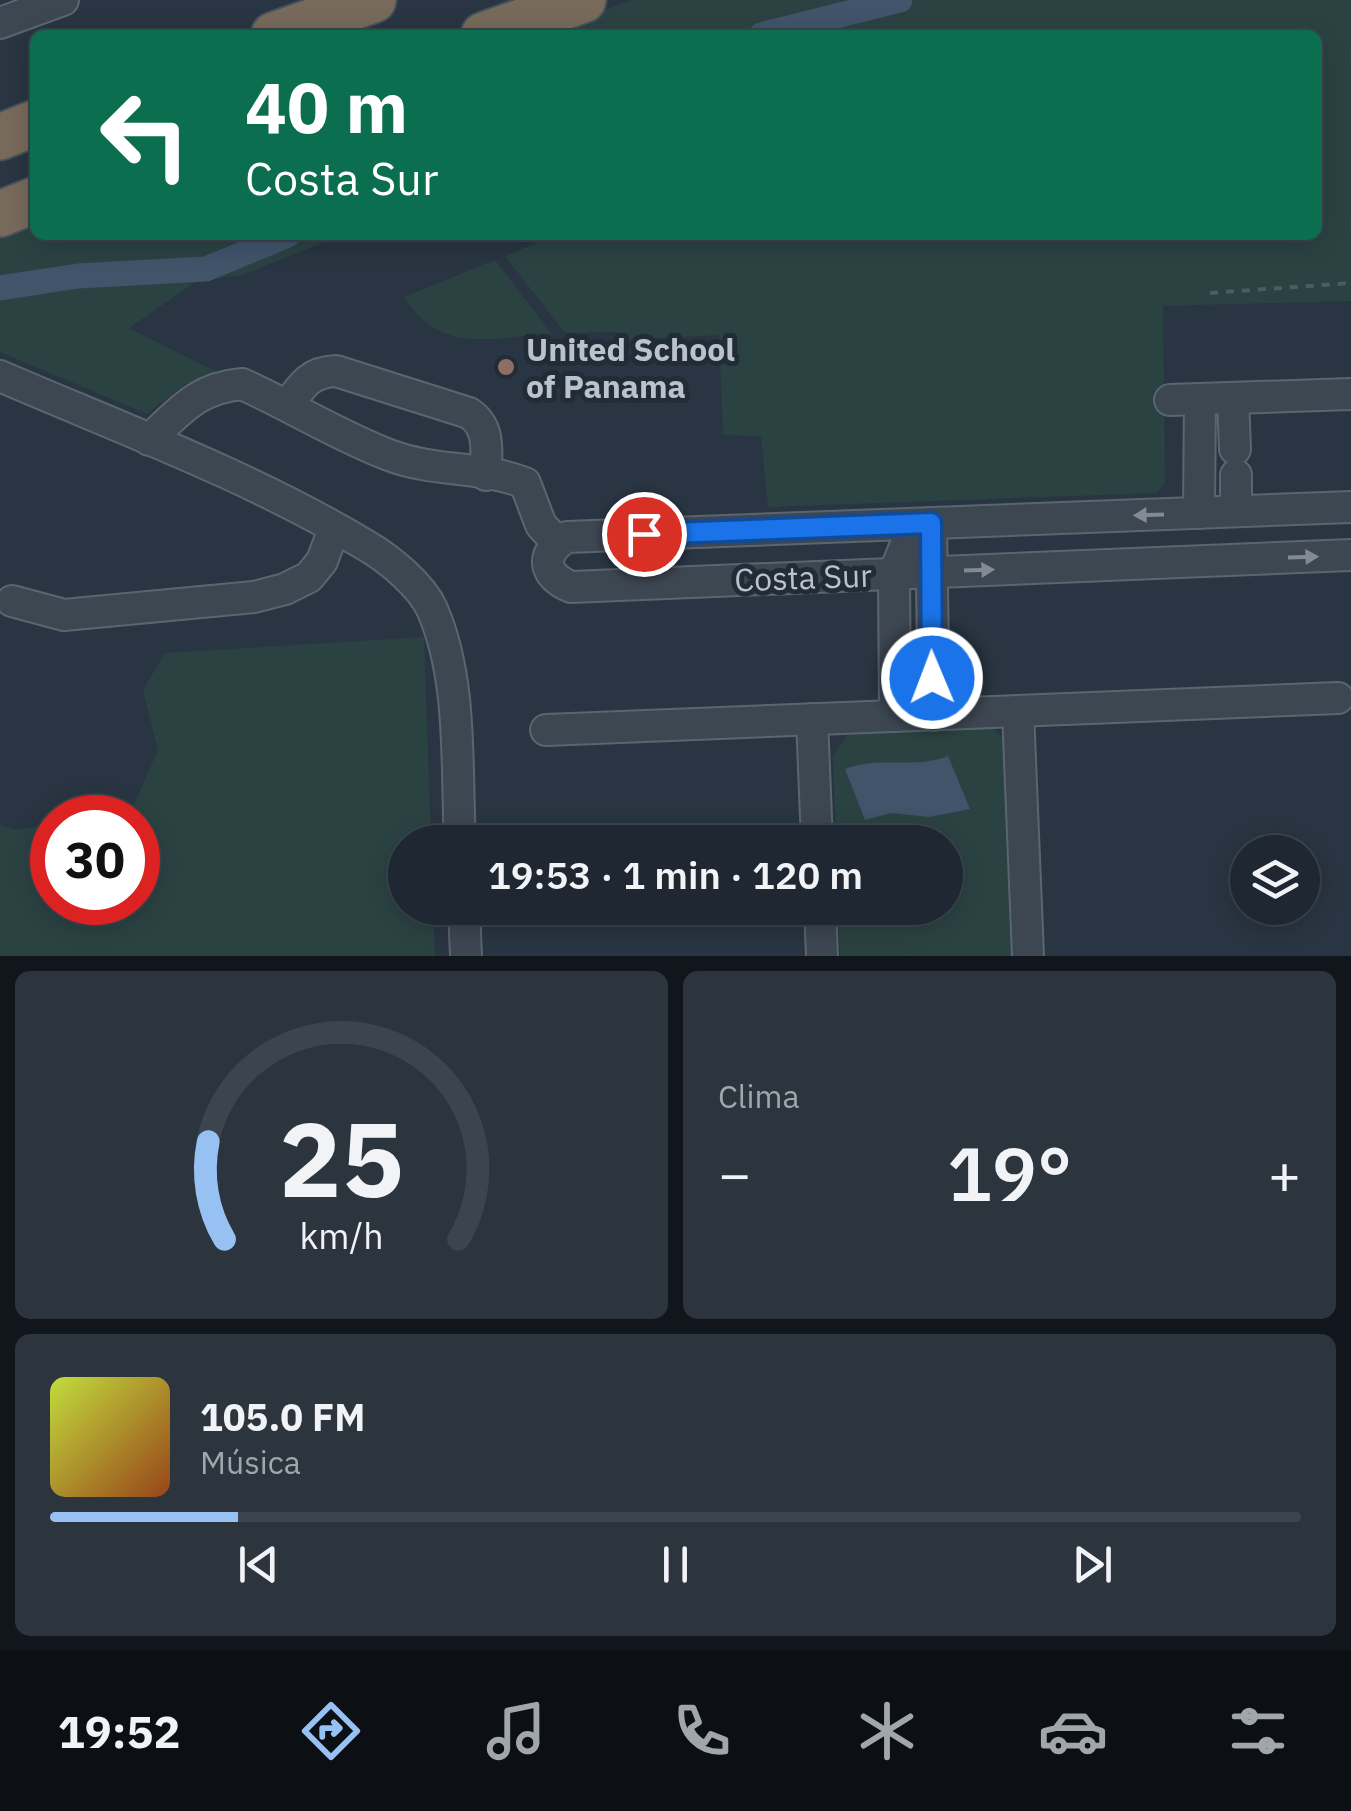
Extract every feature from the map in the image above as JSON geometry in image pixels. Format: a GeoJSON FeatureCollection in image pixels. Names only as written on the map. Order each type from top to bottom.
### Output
{"type":"FeatureCollection","features":[{"type":"Feature","properties":{"kind":"highway"},"geometry":{"type":"LineString","coordinates":[[288,30],[372,0]]}},
{"type":"Feature","properties":{"kind":"highway"},"geometry":{"type":"LineString","coordinates":[[498,30],[583,0]]}},
{"type":"Feature","properties":{"kind":"highway"},"geometry":{"type":"LineString","coordinates":[[0,137],[30,126]]}},
{"type":"Feature","properties":{"kind":"highway"},"geometry":{"type":"LineString","coordinates":[[0,214],[30,202]]}},
{"type":"Feature","properties":{"kind":"street"},"geometry":{"type":"LineString","coordinates":[[0,23],[63,0]]}},
{"type":"Feature","properties":{"kind":"street"},"geometry":{"type":"LineString","coordinates":[[288,404],[306,379],[320,372],[336,371],[469,413],[481,422],[486,436],[486,475]]}},
{"type":"Feature","properties":{"kind":"street"},"geometry":{"type":"LineString","coordinates":[[0,376],[148,440],[334,529],[369,547],[398,570],[430,604],[443,640],[452,686],[459,825]]}},
{"type":"Feature","properties":{"kind":"street"},"geometry":{"type":"LineString","coordinates":[[148,440],[196,396],[219,386],[242,384],[388,455],[425,466],[525,482],[541,524],[558,542]]}},
{"type":"Feature","properties":{"kind":"street"},"geometry":{"type":"LineString","coordinates":[[1199,513],[1185,400],[1351,394]]}},
{"type":"Feature","properties":{"kind":"street"},"geometry":{"type":"LineString","coordinates":[[1233,398],[1236,511]]}},
{"type":"Feature","properties":{"kind":"street","name":"Costa Sur"},"geometry":{"type":"LineString","coordinates":[[1351,507],[567,537],[558,542],[547,559],[550,573],[557,581],[571,586],[1351,555]]}},
{"type":"Feature","properties":{"kind":"street"},"geometry":{"type":"LineString","coordinates":[[923,523],[930,572],[934,715]]}},
{"type":"Feature","properties":{"kind":"street"},"geometry":{"type":"LineString","coordinates":[[895,716],[894,574],[923,523]]}},
{"type":"Feature","properties":{"kind":"street"},"geometry":{"type":"LineString","coordinates":[[12,600],[64,615],[254,598],[309,577],[322,560],[334,529]]}},
{"type":"Feature","properties":{"kind":"street"},"geometry":{"type":"LineString","coordinates":[[546,730],[1338,698]]}},
{"type":"Feature","properties":{"kind":"street"},"geometry":{"type":"LineString","coordinates":[[1018,711],[1028,956]]}},
{"type":"Feature","properties":{"kind":"street"},"geometry":{"type":"LineString","coordinates":[[812,720],[816,825]]}},
{"type":"Feature","properties":{"kind":"street"},"geometry":{"type":"LineString","coordinates":[[465,925],[466,956]]}},
{"type":"Feature","properties":{"kind":"street"},"geometry":{"type":"LineString","coordinates":[[821,925],[822,956]]}},
{"type":"Feature","properties":{"kind":"path"},"geometry":{"type":"LineString","coordinates":[[1210,293],[1351,283]]}},
{"type":"Feature","properties":{"kind":"green space"},"geometry":{"type":"Polygon","coordinates":[[[632,0],[1351,0],[1351,301],[1163,306],[1165,483],[1156,493],[768,507],[761,436],[723,435],[719,335],[619,340],[618,332],[565,333],[505,256],[545,240],[1322,240],[1322,30],[552,30],[632,0]]]}},
{"type":"Feature","properties":{"kind":"green space"},"geometry":{"type":"Polygon","coordinates":[[[30,226],[30,240],[330,240],[242,275],[197,281],[129,328],[225,376],[185,384],[147,414],[0,352],[0,237],[30,226]]]}},
{"type":"Feature","properties":{"kind":"green space"},"geometry":{"type":"Polygon","coordinates":[[[495,260],[552,334],[489,339],[451,335],[419,316],[404,297],[495,260]]]}},
{"type":"Feature","properties":{"kind":"green space"},"geometry":{"type":"Polygon","coordinates":[[[424,637],[430,825],[388,825],[388,925],[434,925],[435,956],[0,956],[0,825],[17,830],[30,828],[30,925],[160,925],[160,795],[138,795],[158,750],[143,690],[165,653],[424,637]]]}},
{"type":"Feature","properties":{"kind":"green space"},"geometry":{"type":"Polygon","coordinates":[[[992,727],[1005,740],[1015,956],[840,956],[839,925],[963,925],[963,825],[835,825],[833,756],[848,735],[992,727]]]}},
{"type":"Feature","properties":{"kind":"water"},"geometry":{"type":"Polygon","coordinates":[[[948,756],[970,809],[929,817],[891,813],[865,820],[845,769],[948,756]]]}},
{"type":"Feature","properties":{"kind":"waterway"},"geometry":{"type":"LineString","coordinates":[[781,30],[900,0]]}},
{"type":"Feature","properties":{"kind":"waterway"},"geometry":{"type":"LineString","coordinates":[[0,288],[78,276],[206,269],[276,240]]}},
{"type":"Feature","properties":{"kind":"place","name":"United School of Panama"},"geometry":{"type":"Point","coordinates":[506,367]}},
{"type":"Feature","properties":{"kind":"route"},"geometry":{"type":"LineString","coordinates":[[644,534],[931,523],[932,678]]}}]}
